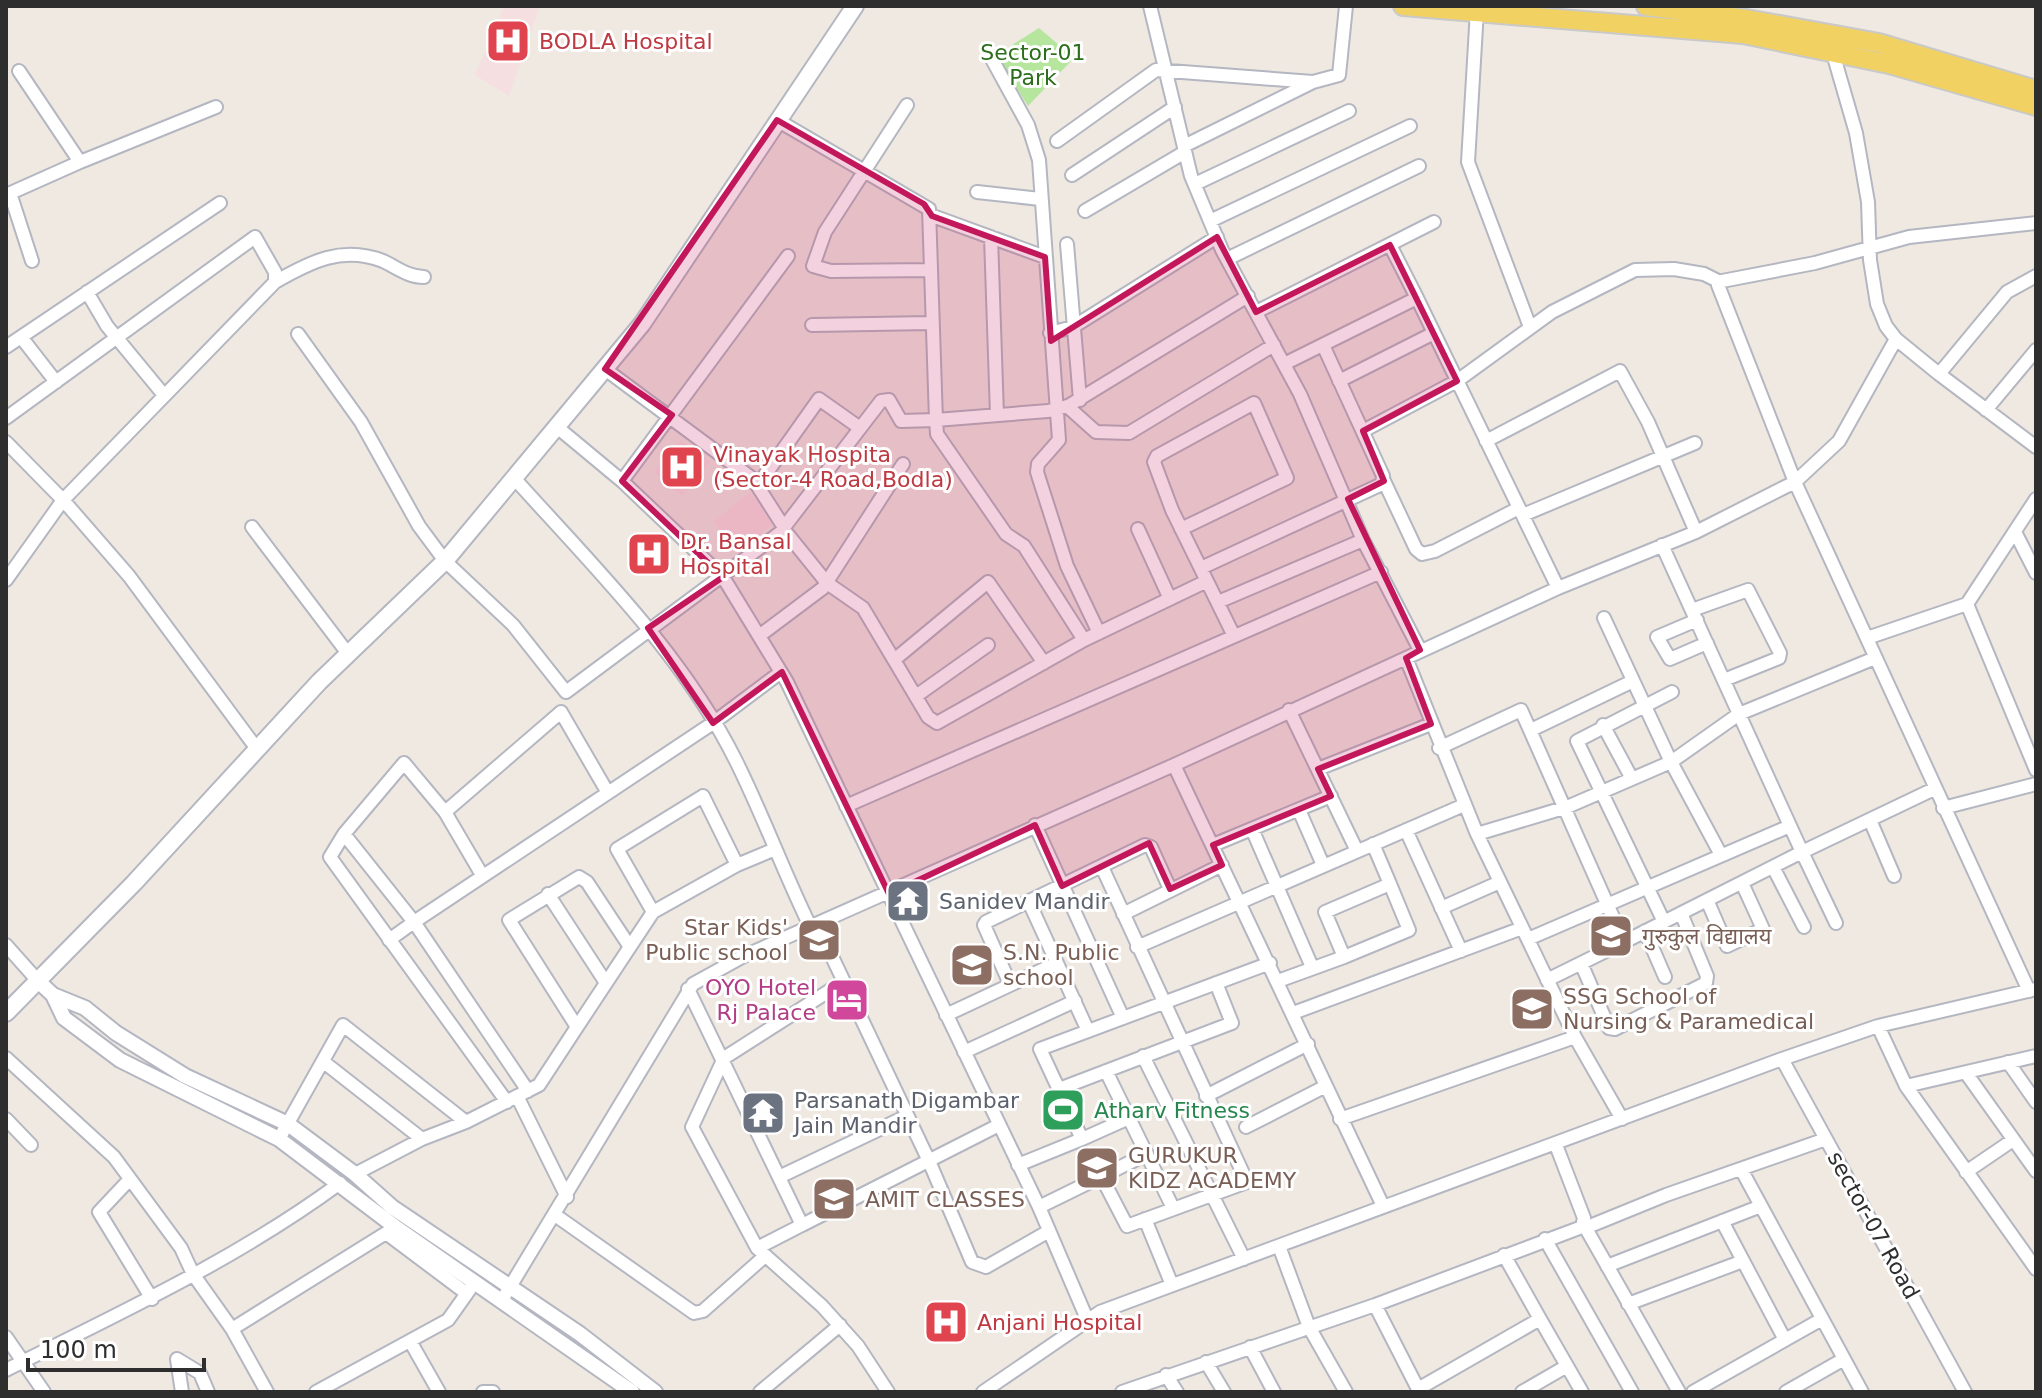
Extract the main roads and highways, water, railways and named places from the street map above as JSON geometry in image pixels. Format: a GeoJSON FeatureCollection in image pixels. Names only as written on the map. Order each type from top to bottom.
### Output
{"type":"FeatureCollection","features":[{"type":"Feature","properties":{"kind":"main road"},"geometry":{"type":"LineString","coordinates":[[6,1013],[257,749],[445,561],[642,324],[855,6]]}},
{"type":"Feature","properties":{"kind":"main road"},"geometry":{"type":"LineString","coordinates":[[1403,6],[1718,31],[1832,50],[2036,106]]}},
{"type":"Feature","properties":{"kind":"main road"},"geometry":{"type":"LineString","coordinates":[[1646,6],[1749,12],[1879,43],[2036,90]]}},
{"type":"Feature","properties":{"kind":"place","name":"BODLA Hospital"},"geometry":{"type":"Point","coordinates":[508,41]}},
{"type":"Feature","properties":{"kind":"place","name":"Vinayak Hospita (Sector-4 Road,Bodla)"},"geometry":{"type":"Point","coordinates":[682,467]}},
{"type":"Feature","properties":{"kind":"place","name":"Dr. Bansal Hospital"},"geometry":{"type":"Point","coordinates":[649,554]}},
{"type":"Feature","properties":{"kind":"place","name":"Sanidev Mandir"},"geometry":{"type":"Point","coordinates":[908,901]}},
{"type":"Feature","properties":{"kind":"place","name":"गुरुकुल विद्यालय"},"geometry":{"type":"Point","coordinates":[1611,936]}},
{"type":"Feature","properties":{"kind":"place","name":"Star Kids' Public school"},"geometry":{"type":"Point","coordinates":[819,940]}},
{"type":"Feature","properties":{"kind":"place","name":"S.N. Public school"},"geometry":{"type":"Point","coordinates":[972,965]}},
{"type":"Feature","properties":{"kind":"place","name":"OYO Hotel Rj Palace"},"geometry":{"type":"Point","coordinates":[847,1000]}},
{"type":"Feature","properties":{"kind":"place","name":"SSG School of Nursing & Paramedical"},"geometry":{"type":"Point","coordinates":[1532,1009]}},
{"type":"Feature","properties":{"kind":"place","name":"Atharv Fitness"},"geometry":{"type":"Point","coordinates":[1063,1110]}},
{"type":"Feature","properties":{"kind":"place","name":"Parsanath Digambar Jain Mandir"},"geometry":{"type":"Point","coordinates":[763,1113]}},
{"type":"Feature","properties":{"kind":"place","name":"GURUKUR KIDZ ACADEMY"},"geometry":{"type":"Point","coordinates":[1097,1168]}},
{"type":"Feature","properties":{"kind":"place","name":"AMIT CLASSES"},"geometry":{"type":"Point","coordinates":[834,1199]}},
{"type":"Feature","properties":{"kind":"place","name":"Anjani Hospital"},"geometry":{"type":"Point","coordinates":[946,1322]}},
{"type":"Feature","properties":{"kind":"park label","name":"Sector-01 Park"},"geometry":{"type":"Point","coordinates":[1033,64]}}]}
